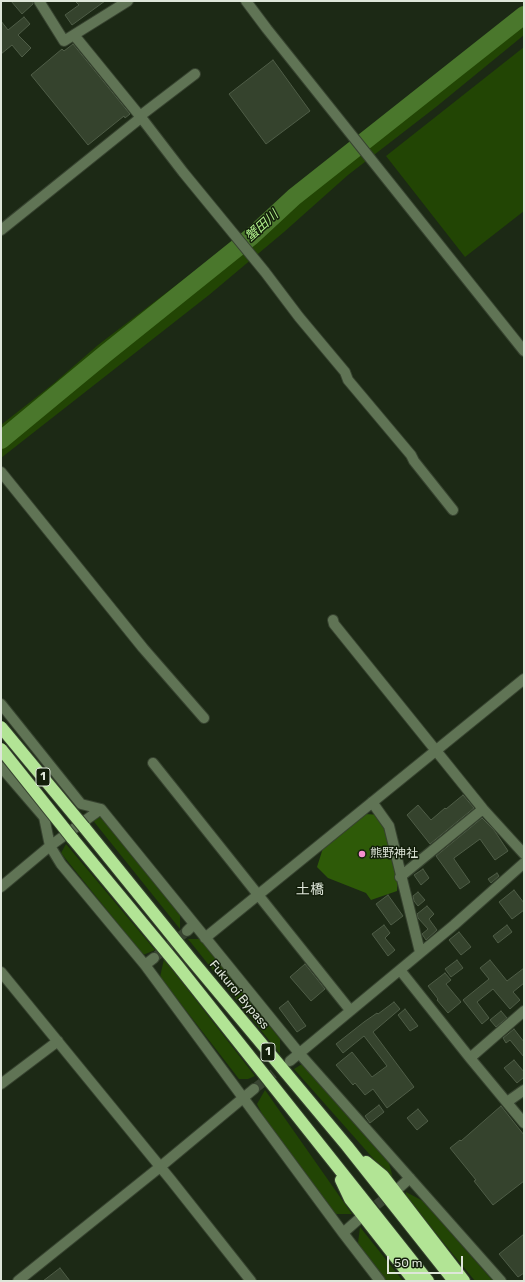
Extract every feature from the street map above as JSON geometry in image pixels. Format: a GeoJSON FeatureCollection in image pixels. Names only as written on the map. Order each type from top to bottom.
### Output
{"type":"FeatureCollection","features":[{"type":"Feature","properties":{"kind":"highway","name":"Fukuroi Bypass"},"geometry":{"type":"LineString","coordinates":[[1,727],[190,958],[457,1279]]}},
{"type":"Feature","properties":{"kind":"highway","name":"1"},"geometry":{"type":"LineString","coordinates":[[1,749],[72,838],[178,966],[428,1281]]}},
{"type":"Feature","properties":{"kind":"highway"},"geometry":{"type":"LineString","coordinates":[[330,1159],[350,1199],[414,1281]]}},
{"type":"Feature","properties":{"kind":"street"},"geometry":{"type":"LineString","coordinates":[[39,1],[64,41],[128,1]]}},
{"type":"Feature","properties":{"kind":"street"},"geometry":{"type":"LineString","coordinates":[[246,1],[272,36],[524,351]]}},
{"type":"Feature","properties":{"kind":"street"},"geometry":{"type":"LineString","coordinates":[[74,35],[299,317],[345,372],[348,380],[411,456],[453,510]]}},
{"type":"Feature","properties":{"kind":"street"},"geometry":{"type":"LineString","coordinates":[[1,230],[138,120],[140,116],[195,74]]}},
{"type":"Feature","properties":{"kind":"street"},"geometry":{"type":"LineString","coordinates":[[1,472],[143,648],[204,718]]}},
{"type":"Feature","properties":{"kind":"street"},"geometry":{"type":"LineString","coordinates":[[333,620],[334,624],[483,809],[524,854]]}},
{"type":"Feature","properties":{"kind":"street"},"geometry":{"type":"LineString","coordinates":[[205,938],[524,679]]}},
{"type":"Feature","properties":{"kind":"street"},"geometry":{"type":"LineString","coordinates":[[1,704],[81,804],[101,809],[190,928],[205,938],[299,1053],[501,1281]]}},
{"type":"Feature","properties":{"kind":"street"},"geometry":{"type":"LineString","coordinates":[[153,763],[350,1010]]}},
{"type":"Feature","properties":{"kind":"street"},"geometry":{"type":"LineString","coordinates":[[1,767],[44,817],[50,846],[61,864],[145,965],[380,1281]]}},
{"type":"Feature","properties":{"kind":"street"},"geometry":{"type":"LineString","coordinates":[[372,802],[388,826],[420,952]]}},
{"type":"Feature","properties":{"kind":"street"},"geometry":{"type":"LineString","coordinates":[[1,887],[50,846],[101,809]]}},
{"type":"Feature","properties":{"kind":"street"},"geometry":{"type":"LineString","coordinates":[[400,877],[483,809]]}},
{"type":"Feature","properties":{"kind":"street"},"geometry":{"type":"LineString","coordinates":[[290,1061],[454,925],[524,864]]}},
{"type":"Feature","properties":{"kind":"street"},"geometry":{"type":"LineString","coordinates":[[145,965],[154,958]]}},
{"type":"Feature","properties":{"kind":"street"},"geometry":{"type":"LineString","coordinates":[[400,970],[524,1123]]}},
{"type":"Feature","properties":{"kind":"street"},"geometry":{"type":"LineString","coordinates":[[1,972],[251,1281]]}},
{"type":"Feature","properties":{"kind":"street"},"geometry":{"type":"LineString","coordinates":[[470,1058],[524,1011]]}},
{"type":"Feature","properties":{"kind":"street"},"geometry":{"type":"LineString","coordinates":[[1,1084],[58,1041]]}},
{"type":"Feature","properties":{"kind":"street"},"geometry":{"type":"LineString","coordinates":[[18,1281],[254,1089]]}},
{"type":"Feature","properties":{"kind":"street"},"geometry":{"type":"LineString","coordinates":[[507,1102],[524,1090]]}},
{"type":"Feature","properties":{"kind":"street"},"geometry":{"type":"LineString","coordinates":[[400,1187],[410,1178]]}},
{"type":"Feature","properties":{"kind":"street"},"geometry":{"type":"LineString","coordinates":[[343,1233],[360,1218]]}},
{"type":"Feature","properties":{"kind":"green space"},"geometry":{"type":"Polygon","coordinates":[[[524,5],[524,35],[436,107],[348,175],[284,232],[209,295],[1,458],[1,425],[53,384],[98,345],[256,224],[524,5]]]}},
{"type":"Feature","properties":{"kind":"green space"},"geometry":{"type":"Polygon","coordinates":[[[524,47],[524,211],[465,257],[386,156],[524,47]]]}},
{"type":"Feature","properties":{"kind":"green space"},"geometry":{"type":"Polygon","coordinates":[[[103,812],[180,914],[180,929],[91,818],[103,812]]]}},
{"type":"Feature","properties":{"kind":"green space"},"geometry":{"type":"Polygon","coordinates":[[[365,814],[381,815],[398,875],[397,891],[371,900],[366,893],[328,878],[317,867],[323,848],[346,823],[365,814]]]}},
{"type":"Feature","properties":{"kind":"green space"},"geometry":{"type":"Polygon","coordinates":[[[66,844],[155,950],[143,955],[61,853],[66,844]]]}},
{"type":"Feature","properties":{"kind":"green space"},"geometry":{"type":"Polygon","coordinates":[[[188,939],[201,939],[280,1039],[280,1054],[188,939]]]}},
{"type":"Feature","properties":{"kind":"green space"},"geometry":{"type":"Polygon","coordinates":[[[164,959],[255,1076],[248,1079],[239,1079],[160,977],[164,959]]]}},
{"type":"Feature","properties":{"kind":"green space"},"geometry":{"type":"Polygon","coordinates":[[[302,1064],[389,1163],[394,1182],[294,1069],[302,1064]]]}},
{"type":"Feature","properties":{"kind":"green space"},"geometry":{"type":"Polygon","coordinates":[[[265,1090],[352,1214],[335,1214],[264,1118],[257,1104],[265,1090]]]}},
{"type":"Feature","properties":{"kind":"green space"},"geometry":{"type":"Polygon","coordinates":[[[406,1192],[423,1201],[493,1281],[475,1281],[406,1197],[406,1192]]]}},
{"type":"Feature","properties":{"kind":"green space"},"geometry":{"type":"Polygon","coordinates":[[[360,1227],[403,1281],[384,1281],[357,1251],[360,1227]]]}},
{"type":"Feature","properties":{"kind":"building"},"geometry":{"type":"Polygon","coordinates":[[[11,1],[33,1],[33,4],[22,14],[11,1]]]}},
{"type":"Feature","properties":{"kind":"building"},"geometry":{"type":"Polygon","coordinates":[[[75,1],[105,1],[72,25],[65,15],[79,5],[75,1]]]}},
{"type":"Feature","properties":{"kind":"building"},"geometry":{"type":"Polygon","coordinates":[[[24,17],[30,24],[18,35],[31,48],[22,57],[12,45],[1,54],[1,21],[8,30],[24,17]]]}},
{"type":"Feature","properties":{"kind":"building"},"geometry":{"type":"Polygon","coordinates":[[[73,44],[130,114],[125,118],[124,116],[88,145],[31,75],[62,49],[64,51],[73,44]]]}},
{"type":"Feature","properties":{"kind":"building"},"geometry":{"type":"Polygon","coordinates":[[[273,60],[310,111],[266,144],[229,94],[273,60]]]}},
{"type":"Feature","properties":{"kind":"building"},"geometry":{"type":"Polygon","coordinates":[[[463,795],[474,808],[430,844],[407,815],[418,805],[431,820],[463,795]]]}},
{"type":"Feature","properties":{"kind":"building"},"geometry":{"type":"Polygon","coordinates":[[[482,818],[494,830],[508,851],[495,860],[480,839],[454,858],[470,882],[460,889],[436,856],[482,818]]]}},
{"type":"Feature","properties":{"kind":"building"},"geometry":{"type":"Polygon","coordinates":[[[423,869],[429,878],[421,885],[414,875],[423,869]]]}},
{"type":"Feature","properties":{"kind":"building"},"geometry":{"type":"Polygon","coordinates":[[[497,873],[499,876],[491,883],[488,879],[497,873]]]}},
{"type":"Feature","properties":{"kind":"building"},"geometry":{"type":"Polygon","coordinates":[[[514,890],[524,903],[524,910],[512,919],[499,902],[514,890]]]}},
{"type":"Feature","properties":{"kind":"building"},"geometry":{"type":"Polygon","coordinates":[[[418,892],[425,900],[418,906],[414,901],[413,896],[418,892]]]}},
{"type":"Feature","properties":{"kind":"building"},"geometry":{"type":"Polygon","coordinates":[[[388,895],[403,916],[391,925],[376,904],[388,895]]]}},
{"type":"Feature","properties":{"kind":"building"},"geometry":{"type":"Polygon","coordinates":[[[427,906],[434,914],[429,919],[437,930],[426,940],[422,934],[428,929],[418,918],[417,914],[427,906]]]}},
{"type":"Feature","properties":{"kind":"building"},"geometry":{"type":"Polygon","coordinates":[[[384,925],[390,933],[385,938],[395,950],[388,956],[372,934],[384,925]]]}},
{"type":"Feature","properties":{"kind":"building"},"geometry":{"type":"Polygon","coordinates":[[[507,925],[512,932],[498,943],[493,936],[507,925]]]}},
{"type":"Feature","properties":{"kind":"building"},"geometry":{"type":"Polygon","coordinates":[[[459,932],[471,947],[461,955],[449,940],[459,932]]]}},
{"type":"Feature","properties":{"kind":"building"},"geometry":{"type":"Polygon","coordinates":[[[457,960],[463,968],[451,977],[445,969],[457,960]]]}},
{"type":"Feature","properties":{"kind":"building"},"geometry":{"type":"Polygon","coordinates":[[[490,960],[507,981],[524,968],[524,983],[513,992],[520,1000],[510,1009],[493,989],[477,1002],[489,1018],[482,1024],[463,1000],[489,979],[480,968],[490,960]]]}},
{"type":"Feature","properties":{"kind":"building"},"geometry":{"type":"Polygon","coordinates":[[[305,964],[325,989],[311,1001],[290,977],[305,964]]]}},
{"type":"Feature","properties":{"kind":"building"},"geometry":{"type":"Polygon","coordinates":[[[445,973],[451,980],[446,984],[461,1002],[448,1013],[428,986],[445,973]]]}},
{"type":"Feature","properties":{"kind":"building"},"geometry":{"type":"Polygon","coordinates":[[[288,1001],[306,1026],[297,1032],[279,1008],[288,1001]]]}},
{"type":"Feature","properties":{"kind":"building"},"geometry":{"type":"Polygon","coordinates":[[[394,1002],[400,1009],[373,1032],[414,1087],[387,1108],[373,1089],[365,1095],[355,1083],[353,1085],[336,1065],[352,1052],[372,1077],[387,1066],[364,1036],[343,1053],[336,1044],[364,1022],[394,1002]]]}},
{"type":"Feature","properties":{"kind":"building"},"geometry":{"type":"Polygon","coordinates":[[[405,1009],[418,1026],[410,1031],[398,1015],[405,1009]]]}},
{"type":"Feature","properties":{"kind":"building"},"geometry":{"type":"Polygon","coordinates":[[[501,1011],[507,1018],[496,1027],[490,1020],[501,1011]]]}},
{"type":"Feature","properties":{"kind":"building"},"geometry":{"type":"Polygon","coordinates":[[[514,1029],[524,1042],[524,1057],[510,1040],[506,1043],[503,1038],[514,1029]]]}},
{"type":"Feature","properties":{"kind":"building"},"geometry":{"type":"Polygon","coordinates":[[[514,1060],[524,1072],[524,1077],[517,1083],[504,1068],[514,1060]]]}},
{"type":"Feature","properties":{"kind":"building"},"geometry":{"type":"Polygon","coordinates":[[[379,1105],[384,1112],[370,1123],[365,1116],[379,1105]]]}},
{"type":"Feature","properties":{"kind":"building"},"geometry":{"type":"Polygon","coordinates":[[[501,1106],[524,1135],[524,1181],[493,1205],[474,1181],[476,1180],[450,1148],[460,1140],[461,1141],[501,1106]]]}},
{"type":"Feature","properties":{"kind":"building"},"geometry":{"type":"Polygon","coordinates":[[[418,1109],[428,1121],[417,1130],[407,1118],[418,1109]]]}},
{"type":"Feature","properties":{"kind":"building"},"geometry":{"type":"Polygon","coordinates":[[[524,1234],[524,1273],[518,1277],[499,1254],[524,1234]]]}},
{"type":"Feature","properties":{"kind":"building"},"geometry":{"type":"Polygon","coordinates":[[[60,1268],[70,1281],[43,1281],[60,1268]]]}},
{"type":"Feature","properties":{"kind":"waterway","name":"蟹田川"},"geometry":{"type":"LineString","coordinates":[[1,440],[252,236],[294,197],[524,15]]}},
{"type":"Feature","properties":{"kind":"tunnel"},"geometry":{"type":"LineString","coordinates":[[154,958],[187,931]]}},
{"type":"Feature","properties":{"kind":"tunnel"},"geometry":{"type":"LineString","coordinates":[[254,1089],[287,1063]]}},
{"type":"Feature","properties":{"kind":"tunnel"},"geometry":{"type":"LineString","coordinates":[[365,1214],[393,1192]]}},
{"type":"Feature","properties":{"kind":"place","name":"熊野神社"},"geometry":{"type":"Point","coordinates":[362,854]}},
{"type":"Feature","properties":{"kind":"district","name":"土橋"},"geometry":{"type":"Point","coordinates":[310,890]}}]}
